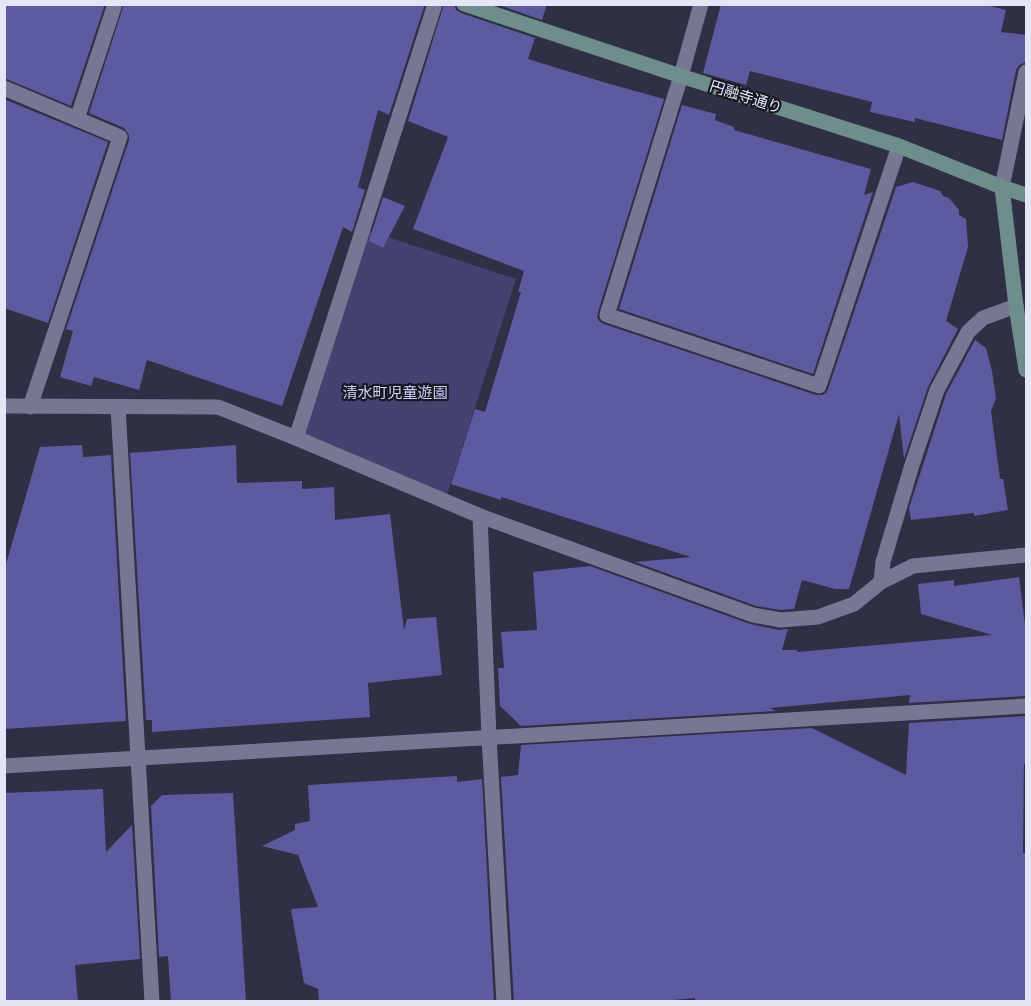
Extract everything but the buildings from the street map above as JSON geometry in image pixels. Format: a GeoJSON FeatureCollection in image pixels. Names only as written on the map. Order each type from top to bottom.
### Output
{"type":"FeatureCollection","features":[{"type":"Feature","properties":{"kind":"street"},"geometry":{"type":"LineString","coordinates":[[76,119],[115,4]]}},
{"type":"Feature","properties":{"kind":"street"},"geometry":{"type":"LineString","coordinates":[[296,438],[435,4]]}},
{"type":"Feature","properties":{"kind":"street","name":"円融寺通り"},"geometry":{"type":"LineString","coordinates":[[464,4],[899,146],[1026,195]]}},
{"type":"Feature","properties":{"kind":"street"},"geometry":{"type":"LineString","coordinates":[[701,4],[607,315],[819,386],[899,146]]}},
{"type":"Feature","properties":{"kind":"street"},"geometry":{"type":"LineString","coordinates":[[1026,72],[1002,187],[1026,370]]}},
{"type":"Feature","properties":{"kind":"street"},"geometry":{"type":"LineString","coordinates":[[4,88],[120,137],[30,407]]}},
{"type":"Feature","properties":{"kind":"street"},"geometry":{"type":"LineString","coordinates":[[881,582],[883,562],[937,390],[968,332],[983,318],[1016,306]]}},
{"type":"Feature","properties":{"kind":"street"},"geometry":{"type":"LineString","coordinates":[[4,406],[218,407],[480,516],[753,615],[781,620],[818,617],[845,608],[854,604],[881,582],[913,566],[1026,555]]}},
{"type":"Feature","properties":{"kind":"street"},"geometry":{"type":"LineString","coordinates":[[118,407],[152,1002]]}},
{"type":"Feature","properties":{"kind":"street"},"geometry":{"type":"LineString","coordinates":[[480,516],[489,737],[504,1002]]}},
{"type":"Feature","properties":{"kind":"street"},"geometry":{"type":"LineString","coordinates":[[4,766],[1026,706]]}},
{"type":"Feature","properties":{"kind":"green space","name":"清水町児童遊園"},"geometry":{"type":"Polygon","coordinates":[[[363,229],[516,279],[445,501],[296,438],[363,229]]]}}]}
